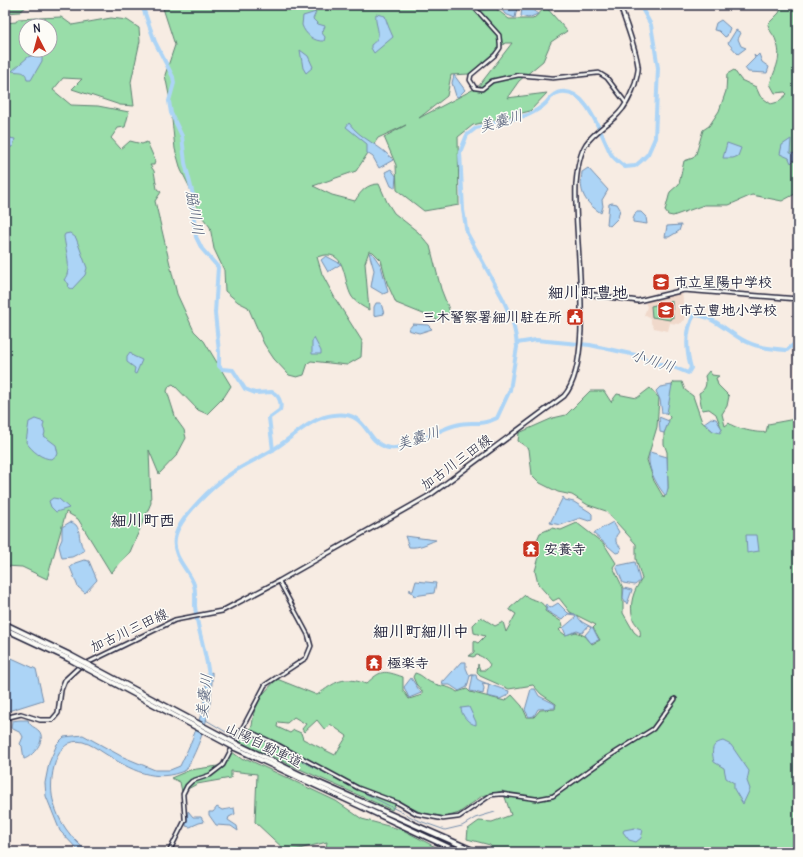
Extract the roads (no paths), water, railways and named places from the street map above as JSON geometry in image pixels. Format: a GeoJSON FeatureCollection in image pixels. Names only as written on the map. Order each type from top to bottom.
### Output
{"type":"FeatureCollection","features":[{"type":"Feature","properties":{"kind":"highway","name":"山陽自動車道"},"geometry":{"type":"LineString","coordinates":[[5,624],[236,746],[459,852]]}},
{"type":"Feature","properties":{"kind":"highway","name":"山陽自動車道"},"geometry":{"type":"LineString","coordinates":[[5,629],[68,657]]}},
{"type":"Feature","properties":{"kind":"highway","name":"山陽自動車道"},"geometry":{"type":"LineString","coordinates":[[236,746],[477,852]]}},
{"type":"Feature","properties":{"kind":"main road","name":"加古川三田線"},"geometry":{"type":"LineString","coordinates":[[5,718],[24,714],[40,720],[52,720],[58,713],[61,690],[65,680],[72,671],[175,620],[222,611],[279,581],[430,495],[564,396],[575,377],[580,339],[576,184],[578,164],[585,145],[594,135],[620,113],[631,94],[638,67],[632,41],[620,5]]}},
{"type":"Feature","properties":{"kind":"main road"},"geometry":{"type":"LineString","coordinates":[[580,293],[638,301],[684,290],[798,299]]}},
{"type":"Feature","properties":{"kind":"street"},"geometry":{"type":"LineString","coordinates":[[472,5],[499,35],[500,44],[500,48],[495,55],[471,75],[471,85],[476,89],[482,89],[492,81],[519,74],[553,78],[599,72],[607,78],[626,103]]}},
{"type":"Feature","properties":{"kind":"street"},"geometry":{"type":"LineString","coordinates":[[170,852],[184,820],[183,794],[187,786],[192,780],[210,775],[223,765],[265,685],[306,658],[310,651],[308,635],[279,581]]}},
{"type":"Feature","properties":{"kind":"street"},"geometry":{"type":"LineString","coordinates":[[242,728],[278,745],[358,788],[398,803],[417,814],[443,819],[459,816],[491,795],[502,794],[541,799],[553,796],[608,756],[653,729],[675,699]]}},
{"type":"Feature","properties":{"kind":"water"},"geometry":{"type":"Polygon","coordinates":[[[502,5],[517,8],[515,18],[505,14],[500,7],[502,5]]]}},
{"type":"Feature","properties":{"kind":"water"},"geometry":{"type":"Polygon","coordinates":[[[527,6],[538,14],[528,18],[521,16],[522,8],[527,6]]]}},
{"type":"Feature","properties":{"kind":"water"},"geometry":{"type":"Polygon","coordinates":[[[316,12],[313,19],[318,24],[325,26],[322,33],[325,37],[324,41],[310,37],[302,25],[303,16],[316,12]]]}},
{"type":"Feature","properties":{"kind":"water"},"geometry":{"type":"Polygon","coordinates":[[[376,14],[385,16],[393,37],[374,53],[371,45],[377,38],[378,34],[376,14]]]}},
{"type":"Feature","properties":{"kind":"water"},"geometry":{"type":"Polygon","coordinates":[[[721,20],[730,28],[727,36],[725,37],[719,31],[714,30],[716,23],[721,20]]]}},
{"type":"Feature","properties":{"kind":"water"},"geometry":{"type":"Polygon","coordinates":[[[736,30],[741,33],[738,39],[741,46],[746,48],[738,54],[728,43],[736,30]]]}},
{"type":"Feature","properties":{"kind":"water"},"geometry":{"type":"Polygon","coordinates":[[[300,50],[308,56],[313,67],[306,73],[303,68],[300,50]]]}},
{"type":"Feature","properties":{"kind":"water"},"geometry":{"type":"Polygon","coordinates":[[[759,54],[762,62],[769,67],[767,73],[748,72],[745,68],[755,58],[754,55],[756,57],[759,54]]]}},
{"type":"Feature","properties":{"kind":"water"},"geometry":{"type":"Polygon","coordinates":[[[27,58],[42,58],[42,61],[31,80],[27,80],[25,74],[22,72],[12,71],[27,58]]]}},
{"type":"Feature","properties":{"kind":"water"},"geometry":{"type":"Polygon","coordinates":[[[454,75],[465,90],[458,97],[456,96],[452,83],[454,75]]]}},
{"type":"Feature","properties":{"kind":"water"},"geometry":{"type":"Polygon","coordinates":[[[349,123],[354,129],[383,150],[393,160],[379,168],[373,157],[367,153],[367,144],[346,127],[349,123]]]}},
{"type":"Feature","properties":{"kind":"water"},"geometry":{"type":"Polygon","coordinates":[[[5,139],[15,139],[13,147],[9,147],[9,153],[5,153],[5,139]]]}},
{"type":"Feature","properties":{"kind":"water"},"geometry":{"type":"Polygon","coordinates":[[[791,139],[790,153],[796,154],[797,157],[791,163],[789,158],[780,154],[782,145],[791,139]]]}},
{"type":"Feature","properties":{"kind":"water"},"geometry":{"type":"Polygon","coordinates":[[[727,143],[741,148],[738,156],[733,158],[723,158],[727,143]]]}},
{"type":"Feature","properties":{"kind":"water"},"geometry":{"type":"Polygon","coordinates":[[[588,168],[608,190],[602,200],[603,206],[601,213],[590,205],[582,191],[582,172],[588,168]]]}},
{"type":"Feature","properties":{"kind":"water"},"geometry":{"type":"Polygon","coordinates":[[[391,169],[396,176],[395,188],[391,186],[385,172],[391,169]]]}},
{"type":"Feature","properties":{"kind":"water"},"geometry":{"type":"Polygon","coordinates":[[[609,204],[617,204],[620,209],[618,218],[610,226],[607,224],[609,204]]]}},
{"type":"Feature","properties":{"kind":"water"},"geometry":{"type":"Polygon","coordinates":[[[636,212],[641,212],[646,217],[647,224],[633,222],[636,212]]]}},
{"type":"Feature","properties":{"kind":"water"},"geometry":{"type":"Polygon","coordinates":[[[681,225],[679,231],[669,237],[665,237],[667,226],[681,225]]]}},
{"type":"Feature","properties":{"kind":"water"},"geometry":{"type":"Polygon","coordinates":[[[70,233],[76,238],[87,268],[85,275],[72,289],[68,287],[69,284],[64,280],[68,270],[68,259],[64,236],[65,234],[70,233]]]}},
{"type":"Feature","properties":{"kind":"water"},"geometry":{"type":"Polygon","coordinates":[[[369,253],[372,253],[381,266],[388,292],[383,294],[371,287],[374,270],[369,253]]]}},
{"type":"Feature","properties":{"kind":"water"},"geometry":{"type":"Polygon","coordinates":[[[326,256],[341,264],[328,272],[321,260],[326,256]]]}},
{"type":"Feature","properties":{"kind":"water"},"geometry":{"type":"Polygon","coordinates":[[[376,303],[381,303],[384,314],[374,316],[374,307],[376,303]]]}},
{"type":"Feature","properties":{"kind":"water"},"geometry":{"type":"Polygon","coordinates":[[[413,324],[428,325],[432,329],[419,333],[408,330],[413,324]]]}},
{"type":"Feature","properties":{"kind":"water"},"geometry":{"type":"Polygon","coordinates":[[[314,338],[321,351],[321,354],[312,354],[312,342],[314,338]]]}},
{"type":"Feature","properties":{"kind":"water"},"geometry":{"type":"Polygon","coordinates":[[[130,352],[133,356],[142,360],[136,374],[134,373],[135,368],[127,362],[127,356],[130,352]]]}},
{"type":"Feature","properties":{"kind":"water"},"geometry":{"type":"Polygon","coordinates":[[[672,385],[667,413],[662,413],[660,400],[656,391],[660,387],[672,385]]]}},
{"type":"Feature","properties":{"kind":"water"},"geometry":{"type":"Polygon","coordinates":[[[659,417],[669,421],[664,433],[660,432],[659,417]]]}},
{"type":"Feature","properties":{"kind":"water"},"geometry":{"type":"Polygon","coordinates":[[[711,418],[716,419],[722,429],[720,433],[713,431],[704,423],[711,418]]]}},
{"type":"Feature","properties":{"kind":"water"},"geometry":{"type":"Polygon","coordinates":[[[35,419],[44,422],[44,436],[56,445],[58,454],[52,459],[45,458],[38,454],[26,442],[29,422],[35,419]]]}},
{"type":"Feature","properties":{"kind":"water"},"geometry":{"type":"Polygon","coordinates":[[[650,452],[667,457],[668,488],[666,496],[659,487],[650,469],[650,452]]]}},
{"type":"Feature","properties":{"kind":"water"},"geometry":{"type":"Polygon","coordinates":[[[563,497],[565,500],[574,502],[590,512],[592,514],[592,520],[589,521],[580,518],[561,525],[550,523],[563,497]]]}},
{"type":"Feature","properties":{"kind":"water"},"geometry":{"type":"Polygon","coordinates":[[[53,498],[59,499],[69,508],[56,512],[51,507],[49,501],[53,498]]]}},
{"type":"Feature","properties":{"kind":"water"},"geometry":{"type":"Polygon","coordinates":[[[70,522],[74,523],[78,527],[81,545],[84,551],[72,557],[62,558],[59,546],[62,539],[62,527],[70,522]]]}},
{"type":"Feature","properties":{"kind":"water"},"geometry":{"type":"Polygon","coordinates":[[[613,522],[619,532],[616,536],[616,542],[621,548],[620,552],[616,553],[594,534],[613,522]]]}},
{"type":"Feature","properties":{"kind":"water"},"geometry":{"type":"Polygon","coordinates":[[[746,535],[757,535],[759,551],[747,553],[746,535]]]}},
{"type":"Feature","properties":{"kind":"water"},"geometry":{"type":"Polygon","coordinates":[[[405,536],[436,540],[420,546],[409,547],[405,536]]]}},
{"type":"Feature","properties":{"kind":"water"},"geometry":{"type":"Polygon","coordinates":[[[84,560],[89,561],[97,580],[85,593],[78,587],[70,567],[75,563],[84,560]]]}},
{"type":"Feature","properties":{"kind":"water"},"geometry":{"type":"Polygon","coordinates":[[[635,562],[640,581],[635,585],[623,583],[616,566],[635,562]]]}},
{"type":"Feature","properties":{"kind":"water"},"geometry":{"type":"Polygon","coordinates":[[[416,581],[436,583],[434,593],[414,596],[410,591],[413,591],[416,581]]]}},
{"type":"Feature","properties":{"kind":"water"},"geometry":{"type":"Polygon","coordinates":[[[624,588],[632,590],[627,604],[623,598],[624,588]]]}},
{"type":"Feature","properties":{"kind":"water"},"geometry":{"type":"Polygon","coordinates":[[[558,603],[568,613],[575,614],[582,622],[593,628],[599,640],[591,643],[585,635],[591,628],[588,626],[582,633],[577,631],[566,635],[563,628],[576,617],[575,615],[568,614],[562,620],[545,610],[547,609],[545,605],[547,604],[550,608],[558,603]]]}},
{"type":"Feature","properties":{"kind":"water"},"geometry":{"type":"Polygon","coordinates":[[[5,655],[36,669],[43,700],[5,712],[5,655]]]}},
{"type":"Feature","properties":{"kind":"water"},"geometry":{"type":"Polygon","coordinates":[[[461,662],[466,662],[466,668],[469,675],[473,675],[470,676],[467,687],[459,691],[450,685],[443,685],[442,680],[444,681],[461,662]]]}},
{"type":"Feature","properties":{"kind":"water"},"geometry":{"type":"Polygon","coordinates":[[[212,672],[211,698],[206,722],[197,747],[186,770],[164,776],[144,773],[124,765],[83,742],[73,742],[66,745],[60,752],[53,771],[53,800],[58,815],[66,829],[88,852],[80,852],[60,831],[46,796],[45,783],[49,763],[57,744],[64,737],[83,735],[121,756],[155,770],[170,770],[180,766],[199,722],[206,687],[206,675],[212,672]]]}},
{"type":"Feature","properties":{"kind":"water"},"geometry":{"type":"Polygon","coordinates":[[[473,675],[476,675],[477,679],[488,684],[482,683],[484,688],[483,694],[470,691],[473,675]]]}},
{"type":"Feature","properties":{"kind":"water"},"geometry":{"type":"Polygon","coordinates":[[[411,678],[421,693],[409,698],[404,687],[411,678]]]}},
{"type":"Feature","properties":{"kind":"water"},"geometry":{"type":"Polygon","coordinates":[[[489,684],[509,691],[508,695],[500,699],[487,696],[489,684]]]}},
{"type":"Feature","properties":{"kind":"water"},"geometry":{"type":"Polygon","coordinates":[[[531,689],[535,689],[539,696],[555,704],[555,708],[538,709],[534,716],[529,717],[525,710],[531,689]]]}},
{"type":"Feature","properties":{"kind":"water"},"geometry":{"type":"Polygon","coordinates":[[[469,707],[476,725],[468,721],[461,711],[461,708],[469,707]]]}},
{"type":"Feature","properties":{"kind":"water"},"geometry":{"type":"Polygon","coordinates":[[[28,720],[41,735],[38,748],[24,759],[22,746],[20,744],[23,737],[21,733],[11,728],[12,721],[28,720]]]}},
{"type":"Feature","properties":{"kind":"water"},"geometry":{"type":"Polygon","coordinates":[[[723,741],[731,745],[749,771],[747,781],[750,789],[743,804],[734,789],[734,783],[726,778],[724,768],[714,762],[714,746],[723,741]]]}},
{"type":"Feature","properties":{"kind":"water"},"geometry":{"type":"Polygon","coordinates":[[[217,807],[222,810],[234,808],[235,814],[229,817],[228,820],[237,826],[238,831],[231,826],[216,825],[209,815],[209,812],[213,812],[217,807]]]}},
{"type":"Feature","properties":{"kind":"water"},"geometry":{"type":"Polygon","coordinates":[[[188,811],[193,817],[201,817],[204,822],[190,827],[186,826],[188,811]]]}},
{"type":"Feature","properties":{"kind":"water"},"geometry":{"type":"Polygon","coordinates":[[[635,828],[643,830],[641,838],[636,842],[629,840],[623,832],[624,830],[635,828]]]}},
{"type":"Feature","properties":{"kind":"waterway","name":"脇川川"},"geometry":{"type":"LineString","coordinates":[[142,5],[155,42],[173,77],[174,83],[169,101],[171,113],[182,136],[185,163],[193,195],[192,203],[196,237],[202,249],[218,267],[215,313],[219,366],[222,369],[233,370],[245,389],[255,393],[272,392],[278,397],[281,405],[280,410],[269,418],[273,450]]}},
{"type":"Feature","properties":{"kind":"waterway","name":"小川川"},"geometry":{"type":"LineString","coordinates":[[209,677],[196,615],[194,584],[180,561],[176,550],[175,538],[183,521],[198,502],[225,478],[274,449],[310,424],[326,417],[334,415],[353,417],[360,421],[378,443],[385,447],[393,448],[411,444],[448,427],[467,423],[491,421],[497,418],[510,390],[517,347],[516,337],[513,323],[503,299],[467,233],[463,210],[460,152],[467,135],[476,128],[528,115],[542,107],[555,94],[567,92],[576,96],[584,103],[591,113],[614,158],[625,167],[635,166],[648,154],[655,138],[658,68],[651,25],[640,5]]}},
{"type":"Feature","properties":{"kind":"waterway","name":"小川川"},"geometry":{"type":"LineString","coordinates":[[517,343],[536,340],[590,345],[640,356],[657,364],[666,364],[688,373],[691,368],[687,341],[689,328],[694,315],[708,318],[741,339],[762,347],[787,350],[798,341]]}},
{"type":"Feature","properties":{"kind":"waterway"},"geometry":{"type":"LineString","coordinates":[[793,347],[798,378]]}},
{"type":"Feature","properties":{"kind":"waterway","name":"美嚢川"},"geometry":{"type":"LineString","coordinates":[[206,720],[231,735],[235,735]]}},
{"type":"Feature","properties":{"kind":"waterway"},"geometry":{"type":"LineString","coordinates":[[242,736],[246,734],[257,738],[417,820],[445,830],[462,826],[475,818],[495,812]]}},
{"type":"Feature","properties":{"kind":"place","name":"市立星陽中学校"},"geometry":{"type":"Point","coordinates":[661,282]}},
{"type":"Feature","properties":{"kind":"place","name":"市立豊地小学校"},"geometry":{"type":"Point","coordinates":[666,310]}},
{"type":"Feature","properties":{"kind":"place","name":"三木警察署細川駐在所"},"geometry":{"type":"Point","coordinates":[575,317]}},
{"type":"Feature","properties":{"kind":"place","name":"安養寺"},"geometry":{"type":"Point","coordinates":[531,549]}},
{"type":"Feature","properties":{"kind":"place","name":"極楽寺"},"geometry":{"type":"Point","coordinates":[374,663]}},
{"type":"Feature","properties":{"kind":"district","name":"細川町豊地"},"geometry":{"type":"Point","coordinates":[588,292]}},
{"type":"Feature","properties":{"kind":"district","name":"細川町西"},"geometry":{"type":"Point","coordinates":[143,520]}},
{"type":"Feature","properties":{"kind":"district","name":"細川町細川中"},"geometry":{"type":"Point","coordinates":[421,631]}}]}
